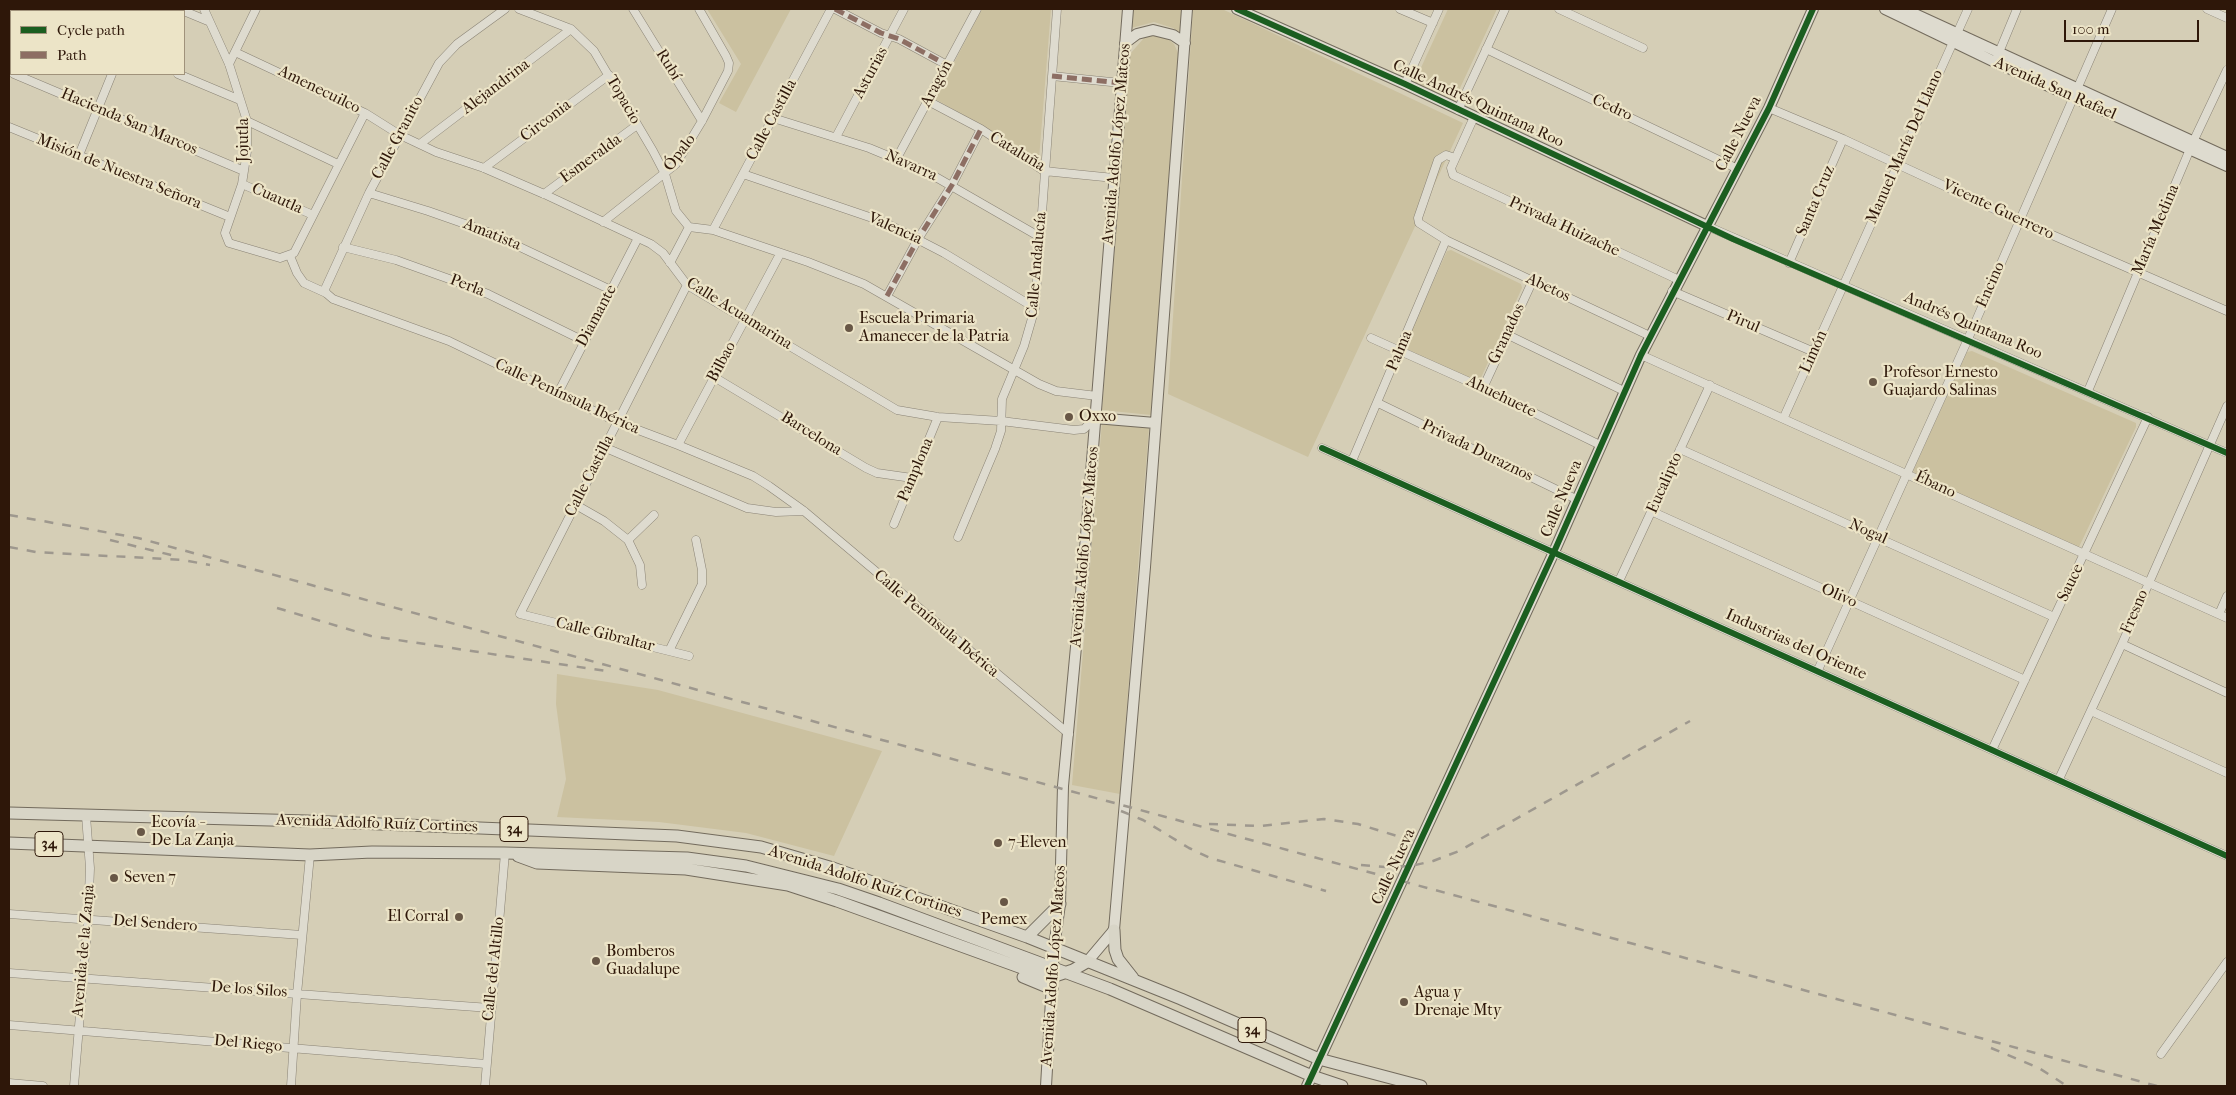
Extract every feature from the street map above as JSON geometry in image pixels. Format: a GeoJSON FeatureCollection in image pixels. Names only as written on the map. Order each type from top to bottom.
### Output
{"type":"FeatureCollection","features":[{"type":"Feature","properties":{"kind":"main road","name":"Avenida Adolfo Ruíz Cortines"},"geometry":{"type":"LineString","coordinates":[[9,813],[526,829],[677,836],[761,847],[833,868],[1027,937],[1319,1059],[1421,1086]]}},
{"type":"Feature","properties":{"kind":"main road","name":"Avenida Adolfo Ruíz Cortines"},"geometry":{"type":"LineString","coordinates":[[10,845],[88,845],[310,855],[372,852],[508,853],[687,858],[746,866],[838,889],[1052,972]]}},
{"type":"Feature","properties":{"kind":"main road","name":"Avenida Adolfo Ruíz Cortines"},"geometry":{"type":"LineString","coordinates":[[508,853],[537,863],[686,869],[788,885],[837,901],[1035,974],[1066,972],[1180,1018],[1309,1081],[1342,1086]]}},
{"type":"Feature","properties":{"kind":"main road"},"geometry":{"type":"LineString","coordinates":[[1027,937],[1060,904]]}},
{"type":"Feature","properties":{"kind":"main road"},"geometry":{"type":"LineString","coordinates":[[1114,930],[1115,950],[1118,959],[1136,981]]}},
{"type":"Feature","properties":{"kind":"main road"},"geometry":{"type":"LineString","coordinates":[[970,950],[1006,969],[1052,989]]}},
{"type":"Feature","properties":{"kind":"main road"},"geometry":{"type":"LineString","coordinates":[[1066,972],[1088,962]]}},
{"type":"Feature","properties":{"kind":"street","name":"Jojutla"},"geometry":{"type":"LineString","coordinates":[[204,9],[229,64],[247,121],[242,184],[225,233],[229,243],[280,258],[292,254]]}},
{"type":"Feature","properties":{"kind":"street"},"geometry":{"type":"LineString","coordinates":[[229,64],[256,9]]}},
{"type":"Feature","properties":{"kind":"street","name":"Calle Granito"},"geometry":{"type":"LineString","coordinates":[[326,292],[324,289],[343,247],[431,76],[446,54],[505,9]]}},
{"type":"Feature","properties":{"kind":"street","name":"Topacio"},"geometry":{"type":"LineString","coordinates":[[519,9],[571,29],[594,51],[665,174],[676,211],[689,227]]}},
{"type":"Feature","properties":{"kind":"street","name":"Rubí"},"geometry":{"type":"LineString","coordinates":[[633,9],[702,121]]}},
{"type":"Feature","properties":{"kind":"street","name":"Ópalo"},"geometry":{"type":"LineString","coordinates":[[603,222],[665,174],[684,153],[728,71],[729,63],[699,9]]}},
{"type":"Feature","properties":{"kind":"street"},"geometry":{"type":"LineString","coordinates":[[833,9],[899,39],[947,65]]}},
{"type":"Feature","properties":{"kind":"street","name":"Calle Castilla"},"geometry":{"type":"LineString","coordinates":[[713,230],[833,9]]}},
{"type":"Feature","properties":{"kind":"street","name":"Asturias"},"geometry":{"type":"LineString","coordinates":[[836,137],[904,9]]}},
{"type":"Feature","properties":{"kind":"street","name":"Aragón"},"geometry":{"type":"LineString","coordinates":[[896,158],[977,9]]}},
{"type":"Feature","properties":{"kind":"street","name":"Calle Andalucía"},"geometry":{"type":"LineString","coordinates":[[958,536],[995,449],[1001,421],[1002,398],[1014,370],[1035,308],[1056,9]]}},
{"type":"Feature","properties":{"kind":"street","name":"Avenida Adolfo López Mateos"},"geometry":{"type":"LineString","coordinates":[[1046,1086],[1052,972],[1060,904],[1063,786],[1128,9]]}},
{"type":"Feature","properties":{"kind":"street"},"geometry":{"type":"LineString","coordinates":[[1114,930],[1187,9]]}},
{"type":"Feature","properties":{"kind":"street","name":"Calle Andrés Quintana Roo"},"geometry":{"type":"LineString","coordinates":[[1237,9],[1404,84],[1707,226]]}},
{"type":"Feature","properties":{"kind":"street"},"geometry":{"type":"LineString","coordinates":[[1400,9],[1433,23]]}},
{"type":"Feature","properties":{"kind":"street"},"geometry":{"type":"LineString","coordinates":[[1404,84],[1439,9]]}},
{"type":"Feature","properties":{"kind":"street"},"geometry":{"type":"LineString","coordinates":[[1458,110],[1505,9]]}},
{"type":"Feature","properties":{"kind":"street"},"geometry":{"type":"LineString","coordinates":[[1558,9],[1643,48]]}},
{"type":"Feature","properties":{"kind":"street","name":"Calle Nueva"},"geometry":{"type":"LineString","coordinates":[[1309,1081],[1403,882],[1554,552],[1624,391],[1672,291],[1769,108],[1813,9]]}},
{"type":"Feature","properties":{"kind":"street","name":"Avenida San Rafael"},"geometry":{"type":"LineString","coordinates":[[1885,9],[1955,38],[2192,146],[2227,166]]}},
{"type":"Feature","properties":{"kind":"street","name":"Avenida San Rafael"},"geometry":{"type":"LineString","coordinates":[[1904,9],[1955,38]]}},
{"type":"Feature","properties":{"kind":"street","name":"Manuel María Del Llano"},"geometry":{"type":"LineString","coordinates":[[1843,286],[1968,9]]}},
{"type":"Feature","properties":{"kind":"street"},"geometry":{"type":"LineString","coordinates":[[1996,57],[2017,9]]}},
{"type":"Feature","properties":{"kind":"street","name":"Encino"},"geometry":{"type":"LineString","coordinates":[[1818,670],[1968,339],[2112,9]]}},
{"type":"Feature","properties":{"kind":"street"},"geometry":{"type":"LineString","coordinates":[[2207,9],[2227,18]]}},
{"type":"Feature","properties":{"kind":"street"},"geometry":{"type":"LineString","coordinates":[[185,12],[208,21]]}},
{"type":"Feature","properties":{"kind":"street","name":"Alejandrina"},"geometry":{"type":"LineString","coordinates":[[420,144],[571,29]]}},
{"type":"Feature","properties":{"kind":"street"},"geometry":{"type":"LineString","coordinates":[[1125,43],[1136,34],[1153,30],[1173,35],[1185,43]]}},
{"type":"Feature","properties":{"kind":"street","name":"Cedro"},"geometry":{"type":"LineString","coordinates":[[1486,49],[1738,169]]}},
{"type":"Feature","properties":{"kind":"street","name":"Amenecuilco"},"geometry":{"type":"LineString","coordinates":[[236,52],[365,113],[400,135]]}},
{"type":"Feature","properties":{"kind":"street","name":"María Medina"},"geometry":{"type":"LineString","coordinates":[[2088,391],[2192,146],[2227,70]]}},
{"type":"Feature","properties":{"kind":"street","name":"Hacienda San Marcos"},"geometry":{"type":"LineString","coordinates":[[16,75],[244,171]]}},
{"type":"Feature","properties":{"kind":"street"},"geometry":{"type":"LineString","coordinates":[[79,155],[112,75]]}},
{"type":"Feature","properties":{"kind":"street"},"geometry":{"type":"LineString","coordinates":[[180,75],[240,100]]}},
{"type":"Feature","properties":{"kind":"street","name":"Circonia"},"geometry":{"type":"LineString","coordinates":[[484,168],[609,75]]}},
{"type":"Feature","properties":{"kind":"street"},"geometry":{"type":"LineString","coordinates":[[1052,76],[1121,83]]}},
{"type":"Feature","properties":{"kind":"street","name":"Cataluña"},"geometry":{"type":"LineString","coordinates":[[928,101],[981,129],[1044,171],[1114,178]]}},
{"type":"Feature","properties":{"kind":"street","name":"Vicente Guerrero"},"geometry":{"type":"LineString","coordinates":[[1769,108],[1843,139],[2020,221],[2227,310]]}},
{"type":"Feature","properties":{"kind":"street"},"geometry":{"type":"LineString","coordinates":[[292,254],[365,113]]}},
{"type":"Feature","properties":{"kind":"street"},"geometry":{"type":"LineString","coordinates":[[1455,158],[1474,117]]}},
{"type":"Feature","properties":{"kind":"street","name":"Navarra"},"geometry":{"type":"LineString","coordinates":[[773,118],[896,158],[952,185],[1040,236]]}},
{"type":"Feature","properties":{"kind":"street"},"geometry":{"type":"LineString","coordinates":[[247,121],[338,164]]}},
{"type":"Feature","properties":{"kind":"street","name":"Esmeralda"},"geometry":{"type":"LineString","coordinates":[[544,194],[637,124]]}},
{"type":"Feature","properties":{"kind":"street","name":"Misión de Nuestra Señora"},"geometry":{"type":"LineString","coordinates":[[9,127],[230,217]]}},
{"type":"Feature","properties":{"kind":"street"},"geometry":{"type":"LineString","coordinates":[[887,296],[918,239],[952,185],[981,129]]}},
{"type":"Feature","properties":{"kind":"street","name":"Calle Acuamarina"},"geometry":{"type":"LineString","coordinates":[[400,135],[458,161],[484,168],[638,238],[663,253],[687,285],[745,318],[883,404],[911,413],[938,417],[1001,421],[1074,430],[1084,429],[1095,418]]}},
{"type":"Feature","properties":{"kind":"street","name":"Santa Cruz"},"geometry":{"type":"LineString","coordinates":[[1789,263],[1843,139]]}},
{"type":"Feature","properties":{"kind":"street","name":"Avenida San Rafael"},"geometry":{"type":"LineString","coordinates":[[2192,146],[2227,157]]}},
{"type":"Feature","properties":{"kind":"street","name":"Abetos"},"geometry":{"type":"LineString","coordinates":[[1455,158],[1446,155],[1438,160],[1418,218],[1419,224],[1446,240],[1650,336]]}},
{"type":"Feature","properties":{"kind":"street","name":"Privada Huizache"},"geometry":{"type":"LineString","coordinates":[[1455,158],[1451,172],[1453,175],[1679,280]]}},
{"type":"Feature","properties":{"kind":"street","name":"Valencia"},"geometry":{"type":"LineString","coordinates":[[743,174],[851,210],[918,239],[1035,308]]}},
{"type":"Feature","properties":{"kind":"street","name":"Cuautla"},"geometry":{"type":"LineString","coordinates":[[242,184],[313,215]]}},
{"type":"Feature","properties":{"kind":"street","name":"Amatista"},"geometry":{"type":"LineString","coordinates":[[369,194],[428,211],[488,232],[611,290]]}},
{"type":"Feature","properties":{"kind":"street","name":"Andrés Quintana Roo"},"geometry":{"type":"LineString","coordinates":[[1707,226],[2227,453]]}},
{"type":"Feature","properties":{"kind":"street"},"geometry":{"type":"LineString","coordinates":[[670,263],[689,227],[713,230],[834,272],[887,296],[1014,370],[1056,391],[1097,396]]}},
{"type":"Feature","properties":{"kind":"street","name":"Diamante"},"geometry":{"type":"LineString","coordinates":[[558,393],[638,238]]}},
{"type":"Feature","properties":{"kind":"street","name":"Palma"},"geometry":{"type":"LineString","coordinates":[[1352,461],[1446,240]]}},
{"type":"Feature","properties":{"kind":"street","name":"Perla"},"geometry":{"type":"LineString","coordinates":[[343,247],[396,260],[461,283],[488,294],[584,341]]}},
{"type":"Feature","properties":{"kind":"street","name":"Calle Península Ibérica"},"geometry":{"type":"LineString","coordinates":[[292,254],[297,273],[304,283],[326,292],[332,299],[450,341],[617,422],[753,476],[804,511],[1068,734]]}},
{"type":"Feature","properties":{"kind":"street","name":"Bilbao"},"geometry":{"type":"LineString","coordinates":[[678,445],[780,254]]}},
{"type":"Feature","properties":{"kind":"street","name":"Granados"},"geometry":{"type":"LineString","coordinates":[[1482,388],[1533,280]]}},
{"type":"Feature","properties":{"kind":"street","name":"Calle Castilla"},"geometry":{"type":"LineString","coordinates":[[520,614],[606,448],[617,422],[687,285]]}},
{"type":"Feature","properties":{"kind":"street","name":"Limón"},"geometry":{"type":"LineString","coordinates":[[1784,417],[1843,286]]}},
{"type":"Feature","properties":{"kind":"street","name":"Pirul"},"geometry":{"type":"LineString","coordinates":[[1672,291],[1814,352]]}},
{"type":"Feature","properties":{"kind":"street"},"geometry":{"type":"LineString","coordinates":[[1506,334],[1624,391]]}},
{"type":"Feature","properties":{"kind":"street","name":"Ahuehuete"},"geometry":{"type":"LineString","coordinates":[[1371,338],[1482,388],[1600,445]]}},
{"type":"Feature","properties":{"kind":"street","name":"Ébano"},"geometry":{"type":"LineString","coordinates":[[1641,355],[1784,417],[2227,618]]}},
{"type":"Feature","properties":{"kind":"street","name":"Barcelona"},"geometry":{"type":"LineString","coordinates":[[714,377],[866,468],[877,473],[912,478]]}},
{"type":"Feature","properties":{"kind":"street","name":"Eucalipto"},"geometry":{"type":"LineString","coordinates":[[1619,581],[1710,385]]}},
{"type":"Feature","properties":{"kind":"street","name":"Privada Duraznos"},"geometry":{"type":"LineString","coordinates":[[1378,403],[1576,499]]}},
{"type":"Feature","properties":{"kind":"street","name":"Fresno"},"geometry":{"type":"LineString","coordinates":[[2058,779],[2122,644],[2227,406]]}},
{"type":"Feature","properties":{"kind":"street","name":"Pamplona"},"geometry":{"type":"LineString","coordinates":[[894,524],[938,417]]}},
{"type":"Feature","properties":{"kind":"street","name":"Sauce"},"geometry":{"type":"LineString","coordinates":[[1992,750],[2148,417]]}},
{"type":"Feature","properties":{"kind":"street"},"geometry":{"type":"LineString","coordinates":[[1095,418],[1155,423]]}},
{"type":"Feature","properties":{"kind":"street","name":"Calle Península Ibérica"},"geometry":{"type":"LineString","coordinates":[[606,448],[747,508],[776,512],[804,511]]}},
{"type":"Feature","properties":{"kind":"street","name":"Industrias del Oriente"},"geometry":{"type":"LineString","coordinates":[[1322,448],[2227,856]]}},
{"type":"Feature","properties":{"kind":"street","name":"Nogal"},"geometry":{"type":"LineString","coordinates":[[1680,450],[1878,536],[2054,616]]}},
{"type":"Feature","properties":{"kind":"street"},"geometry":{"type":"LineString","coordinates":[[576,505],[604,521],[628,540],[640,564],[642,585]]}},
{"type":"Feature","properties":{"kind":"street","name":"Olivo"},"geometry":{"type":"LineString","coordinates":[[1652,512],[2025,680]]}},
{"type":"Feature","properties":{"kind":"street"},"geometry":{"type":"LineString","coordinates":[[628,540],[654,515]]}},
{"type":"Feature","properties":{"kind":"street"},"geometry":{"type":"LineString","coordinates":[[669,651],[702,584],[702,570],[696,540]]}},
{"type":"Feature","properties":{"kind":"street"},"geometry":{"type":"LineString","coordinates":[[2219,614],[2227,596]]}},
{"type":"Feature","properties":{"kind":"street","name":"Calle Gibraltar"},"geometry":{"type":"LineString","coordinates":[[520,614],[689,656]]}},
{"type":"Feature","properties":{"kind":"street"},"geometry":{"type":"LineString","coordinates":[[2122,644],[2227,693]]}},
{"type":"Feature","properties":{"kind":"street"},"geometry":{"type":"LineString","coordinates":[[2091,711],[2227,773]]}},
{"type":"Feature","properties":{"kind":"street","name":"Avenida de la Zanja"},"geometry":{"type":"LineString","coordinates":[[74,1086],[77,1029],[88,919],[86,816]]}},
{"type":"Feature","properties":{"kind":"street","name":"Calle del Altillo"},"geometry":{"type":"LineString","coordinates":[[484,1086],[490,1008],[508,853]]}},
{"type":"Feature","properties":{"kind":"street"},"geometry":{"type":"LineString","coordinates":[[291,1086],[295,1048],[297,994],[310,855]]}},
{"type":"Feature","properties":{"kind":"street","name":"Del Sendero"},"geometry":{"type":"LineString","coordinates":[[9,914],[302,936]]}},
{"type":"Feature","properties":{"kind":"street","name":"Avenida Adolfo López Mateos"},"geometry":{"type":"LineString","coordinates":[[1088,962],[1114,930]]}},
{"type":"Feature","properties":{"kind":"street"},"geometry":{"type":"LineString","coordinates":[[2161,1054],[2227,962]]}},
{"type":"Feature","properties":{"kind":"street","name":"De los Silos"},"geometry":{"type":"LineString","coordinates":[[9,973],[490,1008]]}},
{"type":"Feature","properties":{"kind":"street","name":"Del Riego"},"geometry":{"type":"LineString","coordinates":[[9,1025],[77,1029],[486,1064]]}},
{"type":"Feature","properties":{"kind":"street"},"geometry":{"type":"LineString","coordinates":[[9,1083],[43,1086]]}},
{"type":"Feature","properties":{"kind":"shaded area"},"geometry":{"type":"Polygon","coordinates":[[[707,9],[791,9],[736,112],[719,103],[741,64],[707,9]]]}},
{"type":"Feature","properties":{"kind":"shaded area"},"geometry":{"type":"Polygon","coordinates":[[[982,9],[1051,9],[1039,159],[935,99],[982,9]]]}},
{"type":"Feature","properties":{"kind":"shaded area"},"geometry":{"type":"Polygon","coordinates":[[[1133,9],[1183,9],[1182,35],[1173,28],[1154,22],[1131,28],[1133,9]]]}},
{"type":"Feature","properties":{"kind":"shaded area"},"geometry":{"type":"Polygon","coordinates":[[[1193,9],[1222,9],[1463,123],[1308,457],[1168,394],[1193,9]]]}},
{"type":"Feature","properties":{"kind":"shaded area"},"geometry":{"type":"Polygon","coordinates":[[[1448,9],[1497,9],[1453,103],[1413,85],[1448,9]]]}},
{"type":"Feature","properties":{"kind":"shaded area"},"geometry":{"type":"Polygon","coordinates":[[[1154,35],[1166,37],[1174,44],[1178,53],[1151,415],[1102,410],[1130,54],[1144,38],[1154,35]]]}},
{"type":"Feature","properties":{"kind":"shaded area"},"geometry":{"type":"Polygon","coordinates":[[[1451,250],[1521,284],[1522,288],[1480,380],[1475,382],[1407,349],[1406,343],[1447,251],[1451,250]]]}},
{"type":"Feature","properties":{"kind":"shaded area"},"geometry":{"type":"Polygon","coordinates":[[[1972,351],[2136,423],[2136,427],[2079,547],[2076,549],[1916,475],[1913,471],[1967,352],[1972,351]]]}},
{"type":"Feature","properties":{"kind":"shaded area"},"geometry":{"type":"Polygon","coordinates":[[[1102,422],[1149,428],[1120,794],[1072,785],[1102,422]]]}},
{"type":"Feature","properties":{"kind":"shaded area"},"geometry":{"type":"Polygon","coordinates":[[[557,674],[658,690],[882,751],[834,856],[746,833],[659,822],[557,817],[566,779],[556,704],[557,674]]]}},
{"type":"Feature","properties":{"kind":"railway"},"geometry":{"type":"LineString","coordinates":[[9,515],[138,538],[2157,1086]]}},
{"type":"Feature","properties":{"kind":"railway"},"geometry":{"type":"LineString","coordinates":[[110,540],[175,556]]}},
{"type":"Feature","properties":{"kind":"railway"},"geometry":{"type":"LineString","coordinates":[[9,547],[36,552],[183,560],[210,565]]}},
{"type":"Feature","properties":{"kind":"railway"},"geometry":{"type":"LineString","coordinates":[[277,608],[371,636],[606,671]]}},
{"type":"Feature","properties":{"kind":"railway"},"geometry":{"type":"LineString","coordinates":[[1361,865],[1385,867],[1411,866],[1433,861],[1459,851],[1690,721]]}},
{"type":"Feature","properties":{"kind":"railway"},"geometry":{"type":"LineString","coordinates":[[1121,811],[1143,820],[1189,848],[1210,858],[1326,891]]}},
{"type":"Feature","properties":{"kind":"railway"},"geometry":{"type":"LineString","coordinates":[[1209,824],[1260,826],[1324,819],[1358,824],[1397,836]]}},
{"type":"Feature","properties":{"kind":"railway"},"geometry":{"type":"LineString","coordinates":[[1991,1048],[2039,1068],[2067,1086]]}},
{"type":"Feature","properties":{"kind":"marked path"},"geometry":{"type":"LineString","coordinates":[[835,9],[881,33],[899,39],[947,65]]}},
{"type":"Feature","properties":{"kind":"marked path"},"geometry":{"type":"LineString","coordinates":[[1052,76],[1121,83]]}},
{"type":"Feature","properties":{"kind":"marked path"},"geometry":{"type":"LineString","coordinates":[[887,296],[918,239],[952,185],[981,129]]}},
{"type":"Feature","properties":{"kind":"cycle path"},"geometry":{"type":"LineString","coordinates":[[1237,9],[1405,84],[1733,239],[2227,453]]}},
{"type":"Feature","properties":{"kind":"cycle path"},"geometry":{"type":"LineString","coordinates":[[1307,1086],[1554,552],[1641,355],[1769,108],[1813,9]]}},
{"type":"Feature","properties":{"kind":"cycle path"},"geometry":{"type":"LineString","coordinates":[[1322,448],[2227,856]]}},
{"type":"Feature","properties":{"kind":"place","name":"Escuela Primaria Amanecer de la Patria"},"geometry":{"type":"Point","coordinates":[849,328]}},
{"type":"Feature","properties":{"kind":"place","name":"Profesor Ernesto Guajardo Salinas"},"geometry":{"type":"Point","coordinates":[1873,382]}},
{"type":"Feature","properties":{"kind":"place","name":"Oxxo"},"geometry":{"type":"Point","coordinates":[1069,417]}},
{"type":"Feature","properties":{"kind":"place","name":"Ecovía - De La Zanja"},"geometry":{"type":"Point","coordinates":[141,832]}},
{"type":"Feature","properties":{"kind":"place","name":"7-Eleven"},"geometry":{"type":"Point","coordinates":[998,843]}},
{"type":"Feature","properties":{"kind":"place","name":"Seven 7"},"geometry":{"type":"Point","coordinates":[114,878]}},
{"type":"Feature","properties":{"kind":"place","name":"Pemex"},"geometry":{"type":"Point","coordinates":[1004,902]}},
{"type":"Feature","properties":{"kind":"place","name":"El Corral"},"geometry":{"type":"Point","coordinates":[459,917]}},
{"type":"Feature","properties":{"kind":"place","name":"Bomberos Guadalupe"},"geometry":{"type":"Point","coordinates":[596,961]}},
{"type":"Feature","properties":{"kind":"place","name":"Agua y Drenaje Mty"},"geometry":{"type":"Point","coordinates":[1404,1002]}}]}
